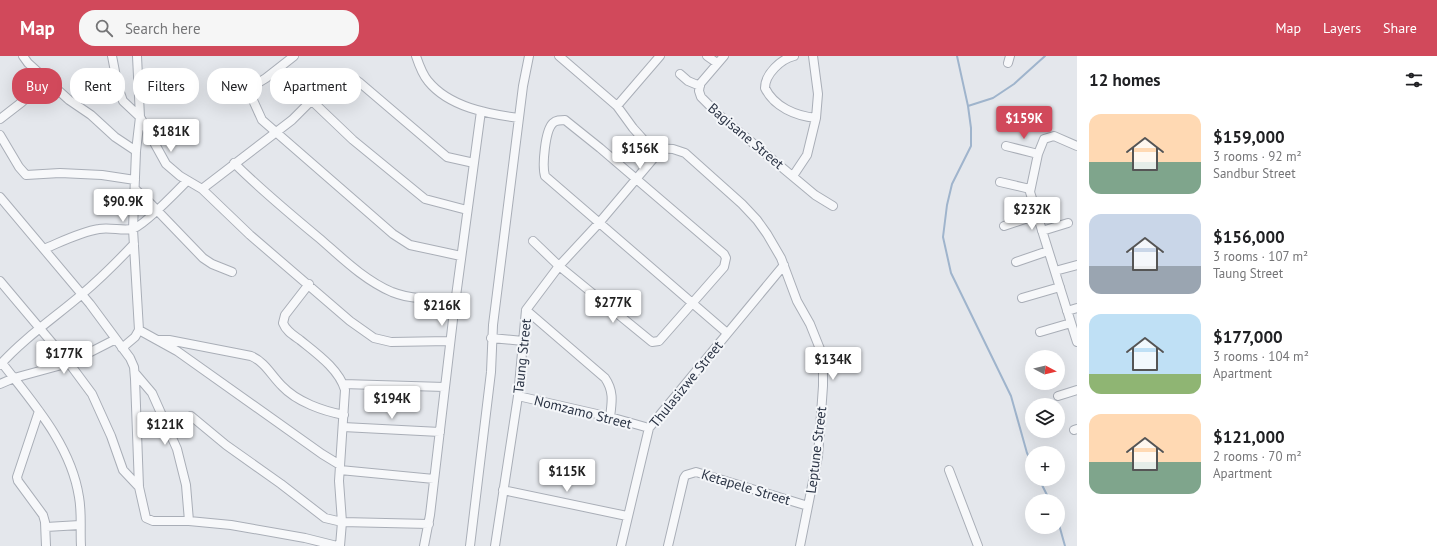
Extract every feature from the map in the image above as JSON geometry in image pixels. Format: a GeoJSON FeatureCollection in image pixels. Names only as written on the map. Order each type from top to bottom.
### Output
{"type":"FeatureCollection","features":[{"type":"Feature","properties":{"kind":"street"},"geometry":{"type":"LineString","coordinates":[[23,56],[34,68]]}},
{"type":"Feature","properties":{"kind":"street"},"geometry":{"type":"LineString","coordinates":[[112,56],[118,87],[123,101],[140,117],[166,164],[180,176],[202,189],[250,235],[309,284],[350,321],[374,338],[391,342],[450,341]]}},
{"type":"Feature","properties":{"kind":"street"},"geometry":{"type":"LineString","coordinates":[[122,348],[135,337],[139,330],[133,229],[136,151],[140,117],[137,56]]}},
{"type":"Feature","properties":{"kind":"street"},"geometry":{"type":"LineString","coordinates":[[294,56],[252,88],[252,98],[259,115],[268,127],[276,132],[393,234],[410,245],[461,256]]}},
{"type":"Feature","properties":{"kind":"street"},"geometry":{"type":"LineString","coordinates":[[416,56],[427,80],[437,91],[468,107],[519,118]]}},
{"type":"Feature","properties":{"kind":"street"},"geometry":{"type":"LineString","coordinates":[[470,546],[490,380],[491,338],[528,56]]}},
{"type":"Feature","properties":{"kind":"street"},"geometry":{"type":"LineString","coordinates":[[559,56],[617,106],[633,128],[651,148]]}},
{"type":"Feature","properties":{"kind":"street"},"geometry":{"type":"LineString","coordinates":[[649,56],[653,65]]}},
{"type":"Feature","properties":{"kind":"street"},"geometry":{"type":"LineString","coordinates":[[617,106],[660,56]]}},
{"type":"Feature","properties":{"kind":"street"},"geometry":{"type":"LineString","coordinates":[[707,56],[717,64]]}},
{"type":"Feature","properties":{"kind":"street","name":"Bagisane Street"},"geometry":{"type":"LineString","coordinates":[[724,56],[700,86],[699,91],[701,97],[815,195],[833,206]]}},
{"type":"Feature","properties":{"kind":"street"},"geometry":{"type":"LineString","coordinates":[[794,56],[786,58],[779,64],[766,81],[765,88],[769,94],[786,109],[803,117],[816,118]]}},
{"type":"Feature","properties":{"kind":"street","name":"Bagisane Street"},"geometry":{"type":"LineString","coordinates":[[793,176],[808,155],[816,118],[818,94],[813,56]]}},
{"type":"Feature","properties":{"kind":"street"},"geometry":{"type":"LineString","coordinates":[[680,74],[688,81],[700,86]]}},
{"type":"Feature","properties":{"kind":"street"},"geometry":{"type":"LineString","coordinates":[[361,84],[447,157],[474,163]]}},
{"type":"Feature","properties":{"kind":"street"},"geometry":{"type":"LineString","coordinates":[[62,94],[92,115],[115,137],[136,151]]}},
{"type":"Feature","properties":{"kind":"street"},"geometry":{"type":"LineString","coordinates":[[0,119],[19,104]]}},
{"type":"Feature","properties":{"kind":"street"},"geometry":{"type":"LineString","coordinates":[[202,189],[292,120],[307,104]]}},
{"type":"Feature","properties":{"kind":"street"},"geometry":{"type":"LineString","coordinates":[[315,104],[353,140],[425,198],[467,210]]}},
{"type":"Feature","properties":{"kind":"street"},"geometry":{"type":"LineString","coordinates":[[424,546],[429,524],[455,299],[481,111]]}},
{"type":"Feature","properties":{"kind":"street"},"geometry":{"type":"LineString","coordinates":[[532,241],[559,266],[652,342],[659,341],[692,304],[726,262],[726,256],[568,122],[560,120],[551,126],[544,160],[546,176],[692,304],[727,333]]}},
{"type":"Feature","properties":{"kind":"street"},"geometry":{"type":"LineString","coordinates":[[0,135],[19,167],[26,175],[60,173],[102,175],[135,180]]}},
{"type":"Feature","properties":{"kind":"street"},"geometry":{"type":"LineString","coordinates":[[1077,146],[1054,136],[1044,139],[1038,154],[1030,189],[1077,342]]}},
{"type":"Feature","properties":{"kind":"street"},"geometry":{"type":"LineString","coordinates":[[1006,146],[1038,154]]}},
{"type":"Feature","properties":{"kind":"street","name":"Taung Street"},"geometry":{"type":"LineString","coordinates":[[495,546],[518,396],[526,310],[559,266],[599,223],[653,159],[651,148]]}},
{"type":"Feature","properties":{"kind":"street","name":"Leptune Street"},"geometry":{"type":"LineString","coordinates":[[651,148],[679,151],[685,154],[742,204],[757,220],[778,253],[797,301],[818,342],[824,365],[822,418],[818,456],[800,546]]}},
{"type":"Feature","properties":{"kind":"street"},"geometry":{"type":"LineString","coordinates":[[234,163],[252,182],[350,265],[380,285],[393,292],[412,298],[455,299]]}},
{"type":"Feature","properties":{"kind":"street"},"geometry":{"type":"LineString","coordinates":[[44,249],[76,235],[97,229],[133,229],[157,210],[187,180]]}},
{"type":"Feature","properties":{"kind":"street"},"geometry":{"type":"LineString","coordinates":[[1000,182],[1030,189]]}},
{"type":"Feature","properties":{"kind":"street"},"geometry":{"type":"LineString","coordinates":[[135,189],[203,258],[212,264],[232,272]]}},
{"type":"Feature","properties":{"kind":"street"},"geometry":{"type":"LineString","coordinates":[[0,197],[82,294],[133,364],[135,373],[139,487],[146,518],[153,521],[189,521],[231,525],[305,538],[337,546]]}},
{"type":"Feature","properties":{"kind":"street"},"geometry":{"type":"LineString","coordinates":[[1004,226],[1037,215]]}},
{"type":"Feature","properties":{"kind":"street"},"geometry":{"type":"LineString","coordinates":[[1042,231],[1068,223]]}},
{"type":"Feature","properties":{"kind":"street"},"geometry":{"type":"LineString","coordinates":[[81,546],[79,497],[69,464],[48,422],[14,378],[1,364],[13,351],[82,294],[113,266],[134,244]]}},
{"type":"Feature","properties":{"kind":"street"},"geometry":{"type":"LineString","coordinates":[[1016,262],[1048,251]]}},
{"type":"Feature","properties":{"kind":"street","name":"Thulasizwe Street"},"geometry":{"type":"LineString","coordinates":[[621,546],[649,428],[784,265]]}},
{"type":"Feature","properties":{"kind":"street"},"geometry":{"type":"LineString","coordinates":[[1055,271],[1077,265]]}},
{"type":"Feature","properties":{"kind":"street"},"geometry":{"type":"LineString","coordinates":[[0,281],[69,363],[92,394],[111,436],[123,470],[139,487]]}},
{"type":"Feature","properties":{"kind":"street"},"geometry":{"type":"LineString","coordinates":[[309,284],[285,315],[283,323],[289,332],[331,367],[343,384],[345,398],[339,492],[342,522],[340,546]]}},
{"type":"Feature","properties":{"kind":"street"},"geometry":{"type":"LineString","coordinates":[[1022,298],[1060,287]]}},
{"type":"Feature","properties":{"kind":"street"},"geometry":{"type":"LineString","coordinates":[[1067,311],[1077,308]]}},
{"type":"Feature","properties":{"kind":"street"},"geometry":{"type":"LineString","coordinates":[[526,310],[605,378],[610,385],[613,395],[610,417]]}},
{"type":"Feature","properties":{"kind":"street"},"geometry":{"type":"LineString","coordinates":[[1040,332],[1071,323]]}},
{"type":"Feature","properties":{"kind":"street"},"geometry":{"type":"LineString","coordinates":[[139,330],[177,351],[340,467],[434,479]]}},
{"type":"Feature","properties":{"kind":"street"},"geometry":{"type":"LineString","coordinates":[[491,338],[523,341]]}},
{"type":"Feature","properties":{"kind":"street"},"geometry":{"type":"LineString","coordinates":[[0,384],[14,378],[69,363],[116,339]]}},
{"type":"Feature","properties":{"kind":"street"},"geometry":{"type":"LineString","coordinates":[[158,340],[169,340],[251,356],[259,359],[282,386],[293,396],[309,404],[344,415]]}},
{"type":"Feature","properties":{"kind":"street"},"geometry":{"type":"LineString","coordinates":[[135,373],[152,393],[177,449],[186,485],[189,521]]}},
{"type":"Feature","properties":{"kind":"street"},"geometry":{"type":"LineString","coordinates":[[343,384],[445,387]]}},
{"type":"Feature","properties":{"kind":"street"},"geometry":{"type":"LineString","coordinates":[[1058,396],[1077,390]]}},
{"type":"Feature","properties":{"kind":"street","name":"Nomzamo Street"},"geometry":{"type":"LineString","coordinates":[[518,396],[610,417],[649,428]]}},
{"type":"Feature","properties":{"kind":"street"},"geometry":{"type":"LineString","coordinates":[[39,411],[17,476],[18,481],[43,515],[46,527],[46,546]]}},
{"type":"Feature","properties":{"kind":"street"},"geometry":{"type":"LineString","coordinates":[[191,416],[226,445],[281,484],[325,518],[342,522],[429,524]]}},
{"type":"Feature","properties":{"kind":"street"},"geometry":{"type":"LineString","coordinates":[[343,427],[440,432]]}},
{"type":"Feature","properties":{"kind":"street"},"geometry":{"type":"LineString","coordinates":[[948,470],[978,546]]}},
{"type":"Feature","properties":{"kind":"street","name":"Ketapele Street"},"geometry":{"type":"LineString","coordinates":[[668,546],[684,478],[692,472],[743,485],[808,506]]}},
{"type":"Feature","properties":{"kind":"street"},"geometry":{"type":"LineString","coordinates":[[503,490],[627,516]]}},
{"type":"Feature","properties":{"kind":"street"},"geometry":{"type":"LineString","coordinates":[[46,527],[80,525]]}},
{"type":"Feature","properties":{"kind":"waterway"},"geometry":{"type":"LineString","coordinates":[[957,56],[968,106],[971,128],[971,146],[952,184],[947,205],[943,237],[951,273],[1011,396],[1025,446]]}},
{"type":"Feature","properties":{"kind":"waterway"},"geometry":{"type":"LineString","coordinates":[[968,106],[993,98],[1014,84],[1045,56]]}},
{"type":"Feature","properties":{"kind":"waterway"},"geometry":{"type":"LineString","coordinates":[[1042,486],[1046,494]]}},
{"type":"Feature","properties":{"kind":"waterway"},"geometry":{"type":"LineString","coordinates":[[1062,534],[1065,546]]}}]}
